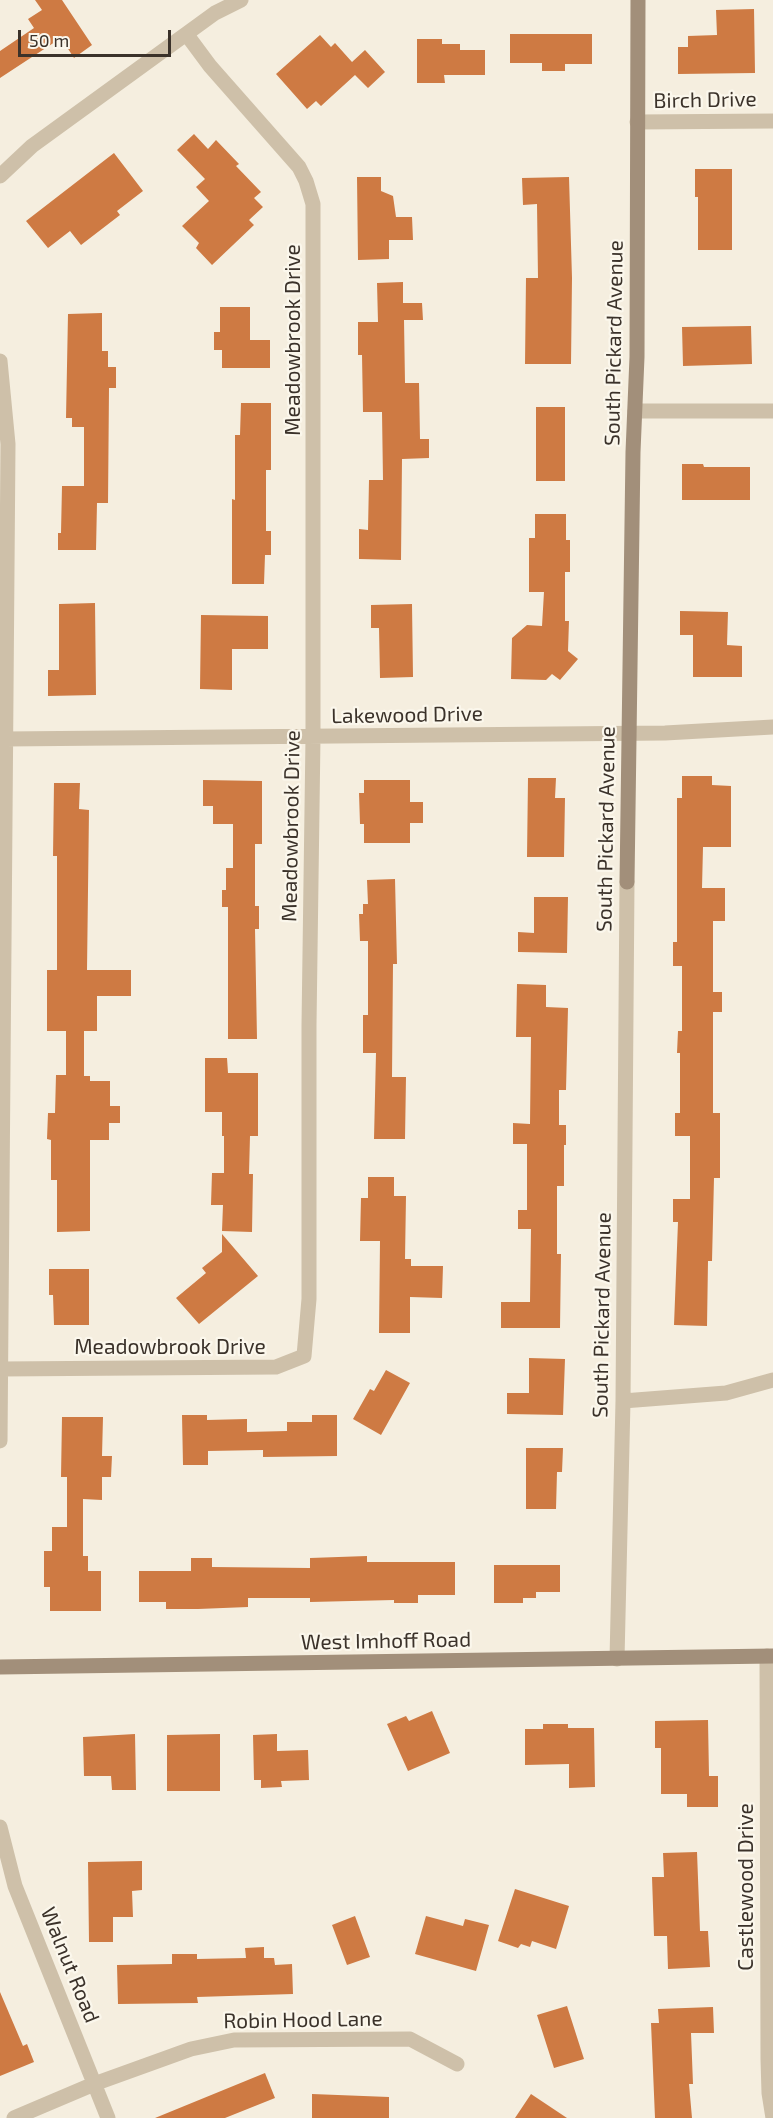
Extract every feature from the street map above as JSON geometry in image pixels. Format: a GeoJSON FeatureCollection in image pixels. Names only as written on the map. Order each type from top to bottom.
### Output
{"type":"FeatureCollection","features":[{"type":"Feature","properties":{"kind":"street"},"geometry":{"type":"LineString","coordinates":[[0,176],[32,146],[215,13],[241,0]]}},
{"type":"Feature","properties":{"kind":"street","name":"South Pickard Avenue"},"geometry":{"type":"LineString","coordinates":[[616,1659],[623,1401],[628,733],[637,357],[638,0]]}},
{"type":"Feature","properties":{"kind":"street","name":"Meadowbrook Drive"},"geometry":{"type":"LineString","coordinates":[[1,1369],[276,1367],[304,1356],[309,1299],[309,1025],[313,737],[313,204],[299,167],[210,66],[187,35]]}},
{"type":"Feature","properties":{"kind":"street","name":"Birch Drive"},"geometry":{"type":"LineString","coordinates":[[637,122],[773,121]]}},
{"type":"Feature","properties":{"kind":"street"},"geometry":{"type":"LineString","coordinates":[[0,361],[8,444],[0,1442]]}},
{"type":"Feature","properties":{"kind":"street"},"geometry":{"type":"LineString","coordinates":[[635,411],[773,411]]}},
{"type":"Feature","properties":{"kind":"street","name":"Lakewood Drive"},"geometry":{"type":"LineString","coordinates":[[5,739],[628,733],[773,727]]}},
{"type":"Feature","properties":{"kind":"street"},"geometry":{"type":"LineString","coordinates":[[623,1401],[726,1393],[773,1380]]}},
{"type":"Feature","properties":{"kind":"street","name":"West Imhoff Road"},"geometry":{"type":"LineString","coordinates":[[0,1667],[770,1656]]}},
{"type":"Feature","properties":{"kind":"street","name":"Castlewood Drive"},"geometry":{"type":"LineString","coordinates":[[770,1656],[768,2059],[769,2093],[773,2118]]}},
{"type":"Feature","properties":{"kind":"street","name":"Walnut Road"},"geometry":{"type":"LineString","coordinates":[[0,1827],[15,1886],[108,2118]]}},
{"type":"Feature","properties":{"kind":"street","name":"Robin Hood Lane"},"geometry":{"type":"LineString","coordinates":[[14,2118],[94,2084],[191,2049],[234,2040],[410,2039],[457,2064]]}},
{"type":"Feature","properties":{"kind":"building"},"geometry":{"type":"Polygon","coordinates":[[[35,0],[62,0],[92,45],[74,58],[61,38],[0,78],[0,51],[34,28],[28,19],[42,10],[35,0]]]}},
{"type":"Feature","properties":{"kind":"building"},"geometry":{"type":"Polygon","coordinates":[[[754,9],[755,73],[678,74],[678,47],[688,47],[688,36],[717,35],[716,10],[754,9]]]}},
{"type":"Feature","properties":{"kind":"building"},"geometry":{"type":"Polygon","coordinates":[[[510,34],[592,34],[592,64],[565,64],[565,71],[542,71],[542,63],[510,63],[510,34]]]}},
{"type":"Feature","properties":{"kind":"building"},"geometry":{"type":"Polygon","coordinates":[[[320,35],[331,47],[335,43],[352,62],[365,50],[385,72],[368,88],[355,75],[321,106],[316,101],[307,109],[276,74],[320,35]]]}},
{"type":"Feature","properties":{"kind":"building"},"geometry":{"type":"Polygon","coordinates":[[[417,39],[442,39],[442,44],[460,44],[460,50],[485,50],[485,75],[444,75],[445,83],[417,83],[417,39]]]}},
{"type":"Feature","properties":{"kind":"building"},"geometry":{"type":"Polygon","coordinates":[[[194,134],[208,149],[216,140],[239,164],[236,166],[261,192],[254,198],[263,207],[249,220],[254,225],[212,265],[196,248],[199,243],[182,226],[209,201],[196,187],[205,179],[177,150],[194,134]]]}},
{"type":"Feature","properties":{"kind":"building"},"geometry":{"type":"Polygon","coordinates":[[[114,153],[143,191],[117,211],[120,215],[81,245],[70,231],[48,248],[26,221],[114,153]]]}},
{"type":"Feature","properties":{"kind":"building"},"geometry":{"type":"Polygon","coordinates":[[[695,169],[732,169],[732,250],[698,250],[698,197],[695,197],[695,169]]]}},
{"type":"Feature","properties":{"kind":"building"},"geometry":{"type":"Polygon","coordinates":[[[357,177],[381,177],[381,191],[393,196],[396,217],[412,217],[413,240],[389,240],[389,259],[358,260],[357,177]]]}},
{"type":"Feature","properties":{"kind":"building"},"geometry":{"type":"Polygon","coordinates":[[[569,177],[572,278],[571,364],[525,364],[526,278],[538,278],[537,204],[523,205],[522,178],[569,177]]]}},
{"type":"Feature","properties":{"kind":"building"},"geometry":{"type":"Polygon","coordinates":[[[403,282],[403,303],[422,303],[423,320],[404,320],[405,383],[419,383],[420,439],[429,439],[429,458],[402,459],[401,560],[359,559],[359,529],[368,530],[369,480],[383,480],[382,412],[363,412],[362,355],[358,355],[358,322],[378,322],[377,283],[403,282]]]}},
{"type":"Feature","properties":{"kind":"building"},"geometry":{"type":"Polygon","coordinates":[[[220,307],[250,307],[250,340],[270,340],[270,368],[222,368],[222,350],[214,350],[214,332],[220,332],[220,307]]]}},
{"type":"Feature","properties":{"kind":"building"},"geometry":{"type":"Polygon","coordinates":[[[102,313],[102,351],[108,351],[108,367],[116,367],[116,388],[109,388],[108,503],[97,503],[96,550],[58,550],[58,533],[61,533],[62,486],[84,486],[84,427],[72,427],[72,418],[66,418],[68,314],[102,313]]]}},
{"type":"Feature","properties":{"kind":"building"},"geometry":{"type":"Polygon","coordinates":[[[751,326],[752,364],[683,366],[682,327],[751,326]]]}},
{"type":"Feature","properties":{"kind":"building"},"geometry":{"type":"Polygon","coordinates":[[[241,403],[271,403],[271,470],[266,470],[266,531],[271,531],[271,555],[265,555],[264,584],[232,584],[235,435],[240,435],[241,403]]]}},
{"type":"Feature","properties":{"kind":"building"},"geometry":{"type":"Polygon","coordinates":[[[536,407],[565,407],[565,481],[536,481],[536,407]]]}},
{"type":"Feature","properties":{"kind":"building"},"geometry":{"type":"Polygon","coordinates":[[[682,464],[703,464],[704,467],[750,467],[750,500],[682,500],[682,464]]]}},
{"type":"Feature","properties":{"kind":"building"},"geometry":{"type":"Polygon","coordinates":[[[535,514],[566,514],[566,540],[570,540],[570,572],[565,572],[565,621],[569,621],[568,651],[578,659],[560,680],[552,674],[546,680],[511,679],[512,638],[527,625],[542,626],[544,592],[529,592],[529,538],[535,538],[535,514]]]}},
{"type":"Feature","properties":{"kind":"building"},"geometry":{"type":"Polygon","coordinates":[[[95,603],[96,695],[48,696],[48,670],[59,670],[59,604],[95,603]]]}},
{"type":"Feature","properties":{"kind":"building"},"geometry":{"type":"Polygon","coordinates":[[[412,604],[413,677],[380,678],[379,628],[371,628],[371,605],[412,604]]]}},
{"type":"Feature","properties":{"kind":"building"},"geometry":{"type":"Polygon","coordinates":[[[680,611],[728,612],[727,645],[742,646],[742,677],[693,677],[693,635],[680,635],[680,611]]]}},
{"type":"Feature","properties":{"kind":"building"},"geometry":{"type":"Polygon","coordinates":[[[201,615],[268,616],[268,649],[232,649],[232,690],[200,689],[201,615]]]}},
{"type":"Feature","properties":{"kind":"building"},"geometry":{"type":"Polygon","coordinates":[[[682,776],[712,776],[712,785],[731,786],[731,847],[703,847],[702,888],[725,888],[725,921],[713,921],[713,992],[722,992],[722,1012],[713,1012],[713,1113],[720,1113],[720,1178],[714,1178],[712,1261],[708,1261],[707,1326],[674,1325],[678,1222],[673,1222],[673,1199],[690,1199],[690,1136],[675,1136],[675,1113],[680,1113],[680,1053],[677,1053],[678,1031],[682,1031],[682,966],[673,966],[673,942],[677,942],[677,798],[682,798],[682,776]]]}},
{"type":"Feature","properties":{"kind":"building"},"geometry":{"type":"Polygon","coordinates":[[[528,778],[556,778],[555,798],[565,798],[564,857],[527,857],[528,778]]]}},
{"type":"Feature","properties":{"kind":"building"},"geometry":{"type":"Polygon","coordinates":[[[203,780],[262,781],[262,844],[255,844],[255,906],[259,906],[259,929],[255,929],[257,1039],[228,1039],[228,907],[222,907],[222,890],[226,890],[226,868],[233,868],[233,824],[213,824],[213,806],[203,806],[203,780]]]}},
{"type":"Feature","properties":{"kind":"building"},"geometry":{"type":"Polygon","coordinates":[[[364,780],[410,780],[410,802],[423,802],[423,823],[410,823],[410,843],[364,843],[364,824],[360,824],[359,793],[364,793],[364,780]]]}},
{"type":"Feature","properties":{"kind":"building"},"geometry":{"type":"Polygon","coordinates":[[[54,783],[80,783],[79,809],[89,810],[87,970],[131,970],[131,996],[97,996],[97,1031],[84,1031],[84,1076],[90,1076],[90,1081],[110,1081],[110,1106],[120,1106],[120,1123],[109,1123],[109,1140],[90,1140],[90,1231],[57,1232],[57,1180],[51,1180],[51,1140],[47,1139],[48,1113],[55,1113],[56,1075],[66,1075],[66,1031],[47,1031],[47,970],[57,970],[57,856],[53,856],[54,783]]]}},
{"type":"Feature","properties":{"kind":"building"},"geometry":{"type":"Polygon","coordinates":[[[395,879],[397,964],[393,964],[392,1077],[406,1077],[405,1139],[374,1139],[376,1053],[363,1053],[363,1015],[368,1015],[368,941],[360,941],[359,914],[363,914],[363,904],[368,904],[367,880],[395,879]]]}},
{"type":"Feature","properties":{"kind":"building"},"geometry":{"type":"Polygon","coordinates":[[[534,897],[568,897],[567,953],[518,952],[518,932],[534,933],[534,897]]]}},
{"type":"Feature","properties":{"kind":"building"},"geometry":{"type":"Polygon","coordinates":[[[517,984],[546,985],[546,1007],[568,1008],[566,1090],[559,1090],[559,1125],[566,1125],[564,1186],[557,1186],[557,1254],[561,1254],[560,1328],[501,1328],[501,1302],[530,1302],[531,1229],[518,1229],[518,1210],[527,1210],[527,1144],[513,1144],[513,1123],[530,1124],[531,1037],[516,1037],[517,984]]]}},
{"type":"Feature","properties":{"kind":"building"},"geometry":{"type":"Polygon","coordinates":[[[205,1058],[227,1058],[228,1073],[258,1073],[258,1136],[250,1136],[249,1174],[253,1174],[252,1232],[222,1231],[223,1205],[211,1205],[212,1173],[224,1173],[224,1136],[222,1136],[222,1112],[205,1112],[205,1058]]]}},
{"type":"Feature","properties":{"kind":"building"},"geometry":{"type":"Polygon","coordinates":[[[368,1177],[394,1177],[394,1196],[406,1196],[405,1259],[411,1259],[411,1266],[443,1266],[442,1298],[410,1297],[410,1333],[379,1333],[380,1241],[360,1241],[361,1198],[368,1198],[368,1177]]]}},
{"type":"Feature","properties":{"kind":"building"},"geometry":{"type":"Polygon","coordinates":[[[222,1234],[258,1276],[199,1324],[176,1298],[206,1273],[202,1268],[222,1252],[222,1234]]]}},
{"type":"Feature","properties":{"kind":"building"},"geometry":{"type":"Polygon","coordinates":[[[49,1269],[89,1269],[89,1325],[54,1325],[53,1295],[49,1295],[49,1269]]]}},
{"type":"Feature","properties":{"kind":"building"},"geometry":{"type":"Polygon","coordinates":[[[529,1358],[565,1359],[563,1415],[507,1414],[507,1393],[529,1393],[529,1358]]]}},
{"type":"Feature","properties":{"kind":"building"},"geometry":{"type":"Polygon","coordinates":[[[386,1370],[410,1383],[381,1435],[353,1419],[370,1389],[374,1391],[386,1370]]]}},
{"type":"Feature","properties":{"kind":"building"},"geometry":{"type":"Polygon","coordinates":[[[182,1415],[207,1415],[207,1420],[247,1419],[247,1432],[287,1431],[287,1422],[312,1422],[312,1415],[337,1415],[337,1456],[263,1457],[263,1450],[208,1451],[208,1465],[183,1465],[182,1415]]]}},
{"type":"Feature","properties":{"kind":"building"},"geometry":{"type":"Polygon","coordinates":[[[62,1417],[103,1417],[102,1456],[112,1456],[111,1477],[102,1477],[102,1500],[83,1499],[83,1556],[88,1556],[88,1571],[101,1571],[101,1611],[50,1611],[50,1587],[44,1587],[44,1551],[52,1551],[52,1527],[67,1527],[67,1477],[61,1477],[62,1417]]]}},
{"type":"Feature","properties":{"kind":"building"},"geometry":{"type":"Polygon","coordinates":[[[526,1448],[563,1448],[562,1472],[557,1472],[556,1509],[526,1509],[526,1448]]]}},
{"type":"Feature","properties":{"kind":"building"},"geometry":{"type":"Polygon","coordinates":[[[367,1556],[367,1562],[455,1562],[455,1595],[418,1595],[418,1603],[394,1603],[394,1600],[310,1602],[310,1598],[248,1598],[248,1607],[198,1609],[166,1609],[166,1602],[139,1602],[139,1571],[191,1571],[191,1558],[212,1558],[212,1567],[310,1568],[310,1558],[367,1556]]]}},
{"type":"Feature","properties":{"kind":"building"},"geometry":{"type":"Polygon","coordinates":[[[494,1565],[560,1565],[560,1592],[536,1592],[536,1598],[523,1598],[523,1603],[494,1603],[494,1565]]]}},
{"type":"Feature","properties":{"kind":"building"},"geometry":{"type":"Polygon","coordinates":[[[432,1711],[450,1753],[408,1771],[387,1724],[406,1716],[409,1721],[432,1711]]]}},
{"type":"Feature","properties":{"kind":"building"},"geometry":{"type":"Polygon","coordinates":[[[708,1720],[709,1776],[718,1776],[718,1807],[687,1807],[687,1794],[661,1794],[661,1748],[655,1748],[655,1721],[708,1720]]]}},
{"type":"Feature","properties":{"kind":"building"},"geometry":{"type":"Polygon","coordinates":[[[543,1724],[568,1724],[568,1728],[594,1728],[595,1787],[569,1788],[569,1764],[525,1765],[525,1729],[543,1729],[543,1724]]]}},
{"type":"Feature","properties":{"kind":"building"},"geometry":{"type":"Polygon","coordinates":[[[135,1734],[136,1790],[112,1790],[111,1776],[84,1776],[83,1737],[135,1734]]]}},
{"type":"Feature","properties":{"kind":"building"},"geometry":{"type":"Polygon","coordinates":[[[220,1734],[220,1791],[167,1791],[167,1735],[220,1734]]]}},
{"type":"Feature","properties":{"kind":"building"},"geometry":{"type":"Polygon","coordinates":[[[277,1734],[277,1751],[308,1750],[309,1780],[281,1781],[282,1787],[261,1788],[261,1780],[254,1780],[253,1735],[277,1734]]]}},
{"type":"Feature","properties":{"kind":"building"},"geometry":{"type":"Polygon","coordinates":[[[697,1852],[700,1931],[708,1931],[710,1967],[668,1969],[667,1936],[654,1936],[652,1877],[664,1877],[663,1853],[697,1852]]]}},
{"type":"Feature","properties":{"kind":"building"},"geometry":{"type":"Polygon","coordinates":[[[142,1861],[142,1890],[132,1891],[133,1917],[113,1917],[113,1942],[89,1942],[88,1862],[142,1861]]]}},
{"type":"Feature","properties":{"kind":"building"},"geometry":{"type":"Polygon","coordinates":[[[515,1889],[569,1906],[556,1949],[532,1941],[530,1947],[521,1944],[518,1948],[498,1941],[515,1889]]]}},
{"type":"Feature","properties":{"kind":"building"},"geometry":{"type":"Polygon","coordinates":[[[355,1916],[370,1957],[347,1965],[332,1925],[355,1916]]]}},
{"type":"Feature","properties":{"kind":"building"},"geometry":{"type":"Polygon","coordinates":[[[426,1916],[463,1926],[465,1919],[489,1925],[476,1971],[415,1954],[426,1916]]]}},
{"type":"Feature","properties":{"kind":"building"},"geometry":{"type":"Polygon","coordinates":[[[264,1947],[264,1958],[274,1958],[275,1965],[292,1964],[293,1994],[197,1997],[198,2003],[118,2004],[117,1965],[172,1964],[172,1954],[197,1954],[197,1959],[246,1958],[245,1948],[264,1947]]]}},
{"type":"Feature","properties":{"kind":"building"},"geometry":{"type":"Polygon","coordinates":[[[0,1992],[23,2046],[27,2044],[34,2062],[0,2076],[0,1992]]]}},
{"type":"Feature","properties":{"kind":"building"},"geometry":{"type":"Polygon","coordinates":[[[567,2006],[584,2059],[554,2068],[537,2015],[567,2006]]]}},
{"type":"Feature","properties":{"kind":"building"},"geometry":{"type":"Polygon","coordinates":[[[713,2007],[714,2033],[691,2033],[693,2084],[689,2084],[692,2118],[655,2118],[651,2023],[659,2023],[658,2009],[713,2007]]]}},
{"type":"Feature","properties":{"kind":"building"},"geometry":{"type":"Polygon","coordinates":[[[265,2073],[275,2098],[225,2118],[155,2118],[265,2073]]]}},
{"type":"Feature","properties":{"kind":"building"},"geometry":{"type":"Polygon","coordinates":[[[312,2094],[389,2097],[389,2118],[312,2118],[312,2094]]]}},
{"type":"Feature","properties":{"kind":"building"},"geometry":{"type":"Polygon","coordinates":[[[531,2094],[567,2118],[515,2118],[531,2094]]]}}]}
